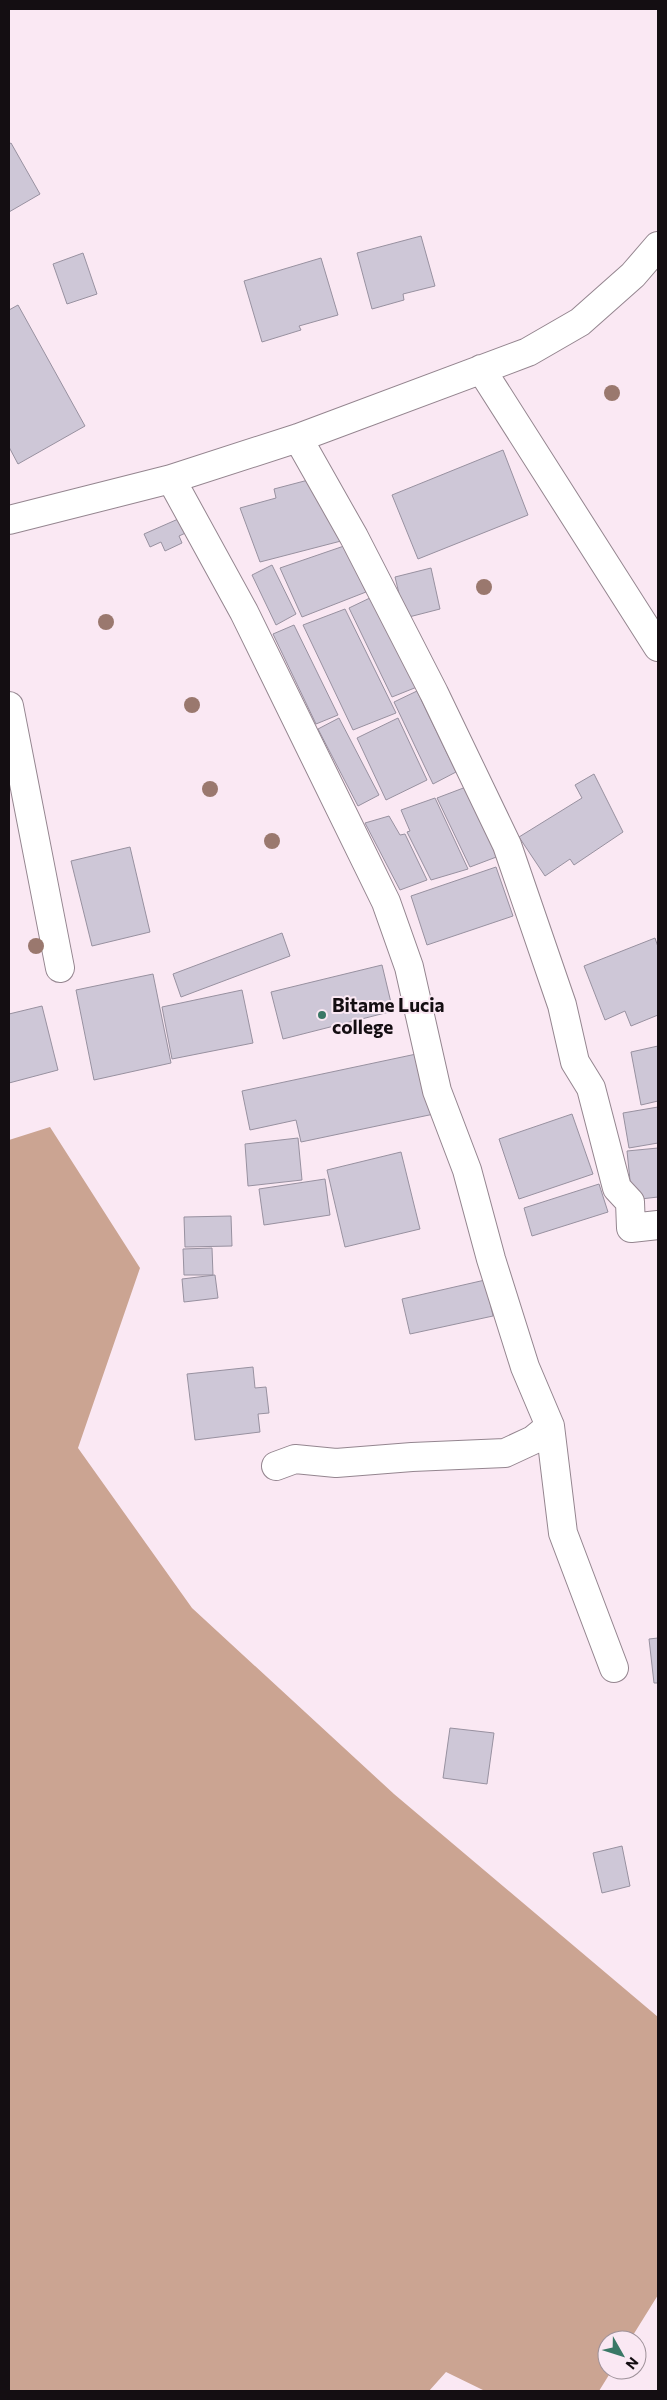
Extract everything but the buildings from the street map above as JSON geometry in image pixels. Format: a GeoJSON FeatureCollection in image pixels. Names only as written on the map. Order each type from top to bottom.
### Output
{"type":"FeatureCollection","features":[{"type":"Feature","properties":{"kind":"street"},"geometry":{"type":"LineString","coordinates":[[9,520],[171,479],[298,438],[528,352],[580,322],[633,275],[658,246]]}},
{"type":"Feature","properties":{"kind":"street"},"geometry":{"type":"LineString","coordinates":[[481,369],[658,647]]}},
{"type":"Feature","properties":{"kind":"street"},"geometry":{"type":"LineString","coordinates":[[298,438],[354,537],[434,693],[507,845],[562,1005],[575,1062],[591,1088],[617,1188],[630,1202],[631,1228],[658,1225]]}},
{"type":"Feature","properties":{"kind":"street"},"geometry":{"type":"LineString","coordinates":[[171,479],[244,612],[386,902],[409,967],[437,1091],[467,1170],[491,1259],[526,1367],[550,1426],[563,1533],[614,1668]]}},
{"type":"Feature","properties":{"kind":"street"},"geometry":{"type":"LineString","coordinates":[[9,706],[60,968]]}},
{"type":"Feature","properties":{"kind":"street"},"geometry":{"type":"LineString","coordinates":[[276,1466],[296,1459],[336,1464],[412,1456],[505,1453],[533,1440],[550,1426]]}},
{"type":"Feature","properties":{"kind":"shaded area"},"geometry":{"type":"Polygon","coordinates":[[[50,1127],[140,1268],[78,1448],[192,1608],[394,1794],[658,2017],[658,2295],[636,2330],[597,2330],[597,2380],[606,2380],[599,2391],[485,2391],[446,2372],[429,2391],[9,2391],[9,1140],[50,1127]]]}},
{"type":"Feature","properties":{"kind":"place","name":"Bitame Lucia college"},"geometry":{"type":"Point","coordinates":[322,1015]}}]}
